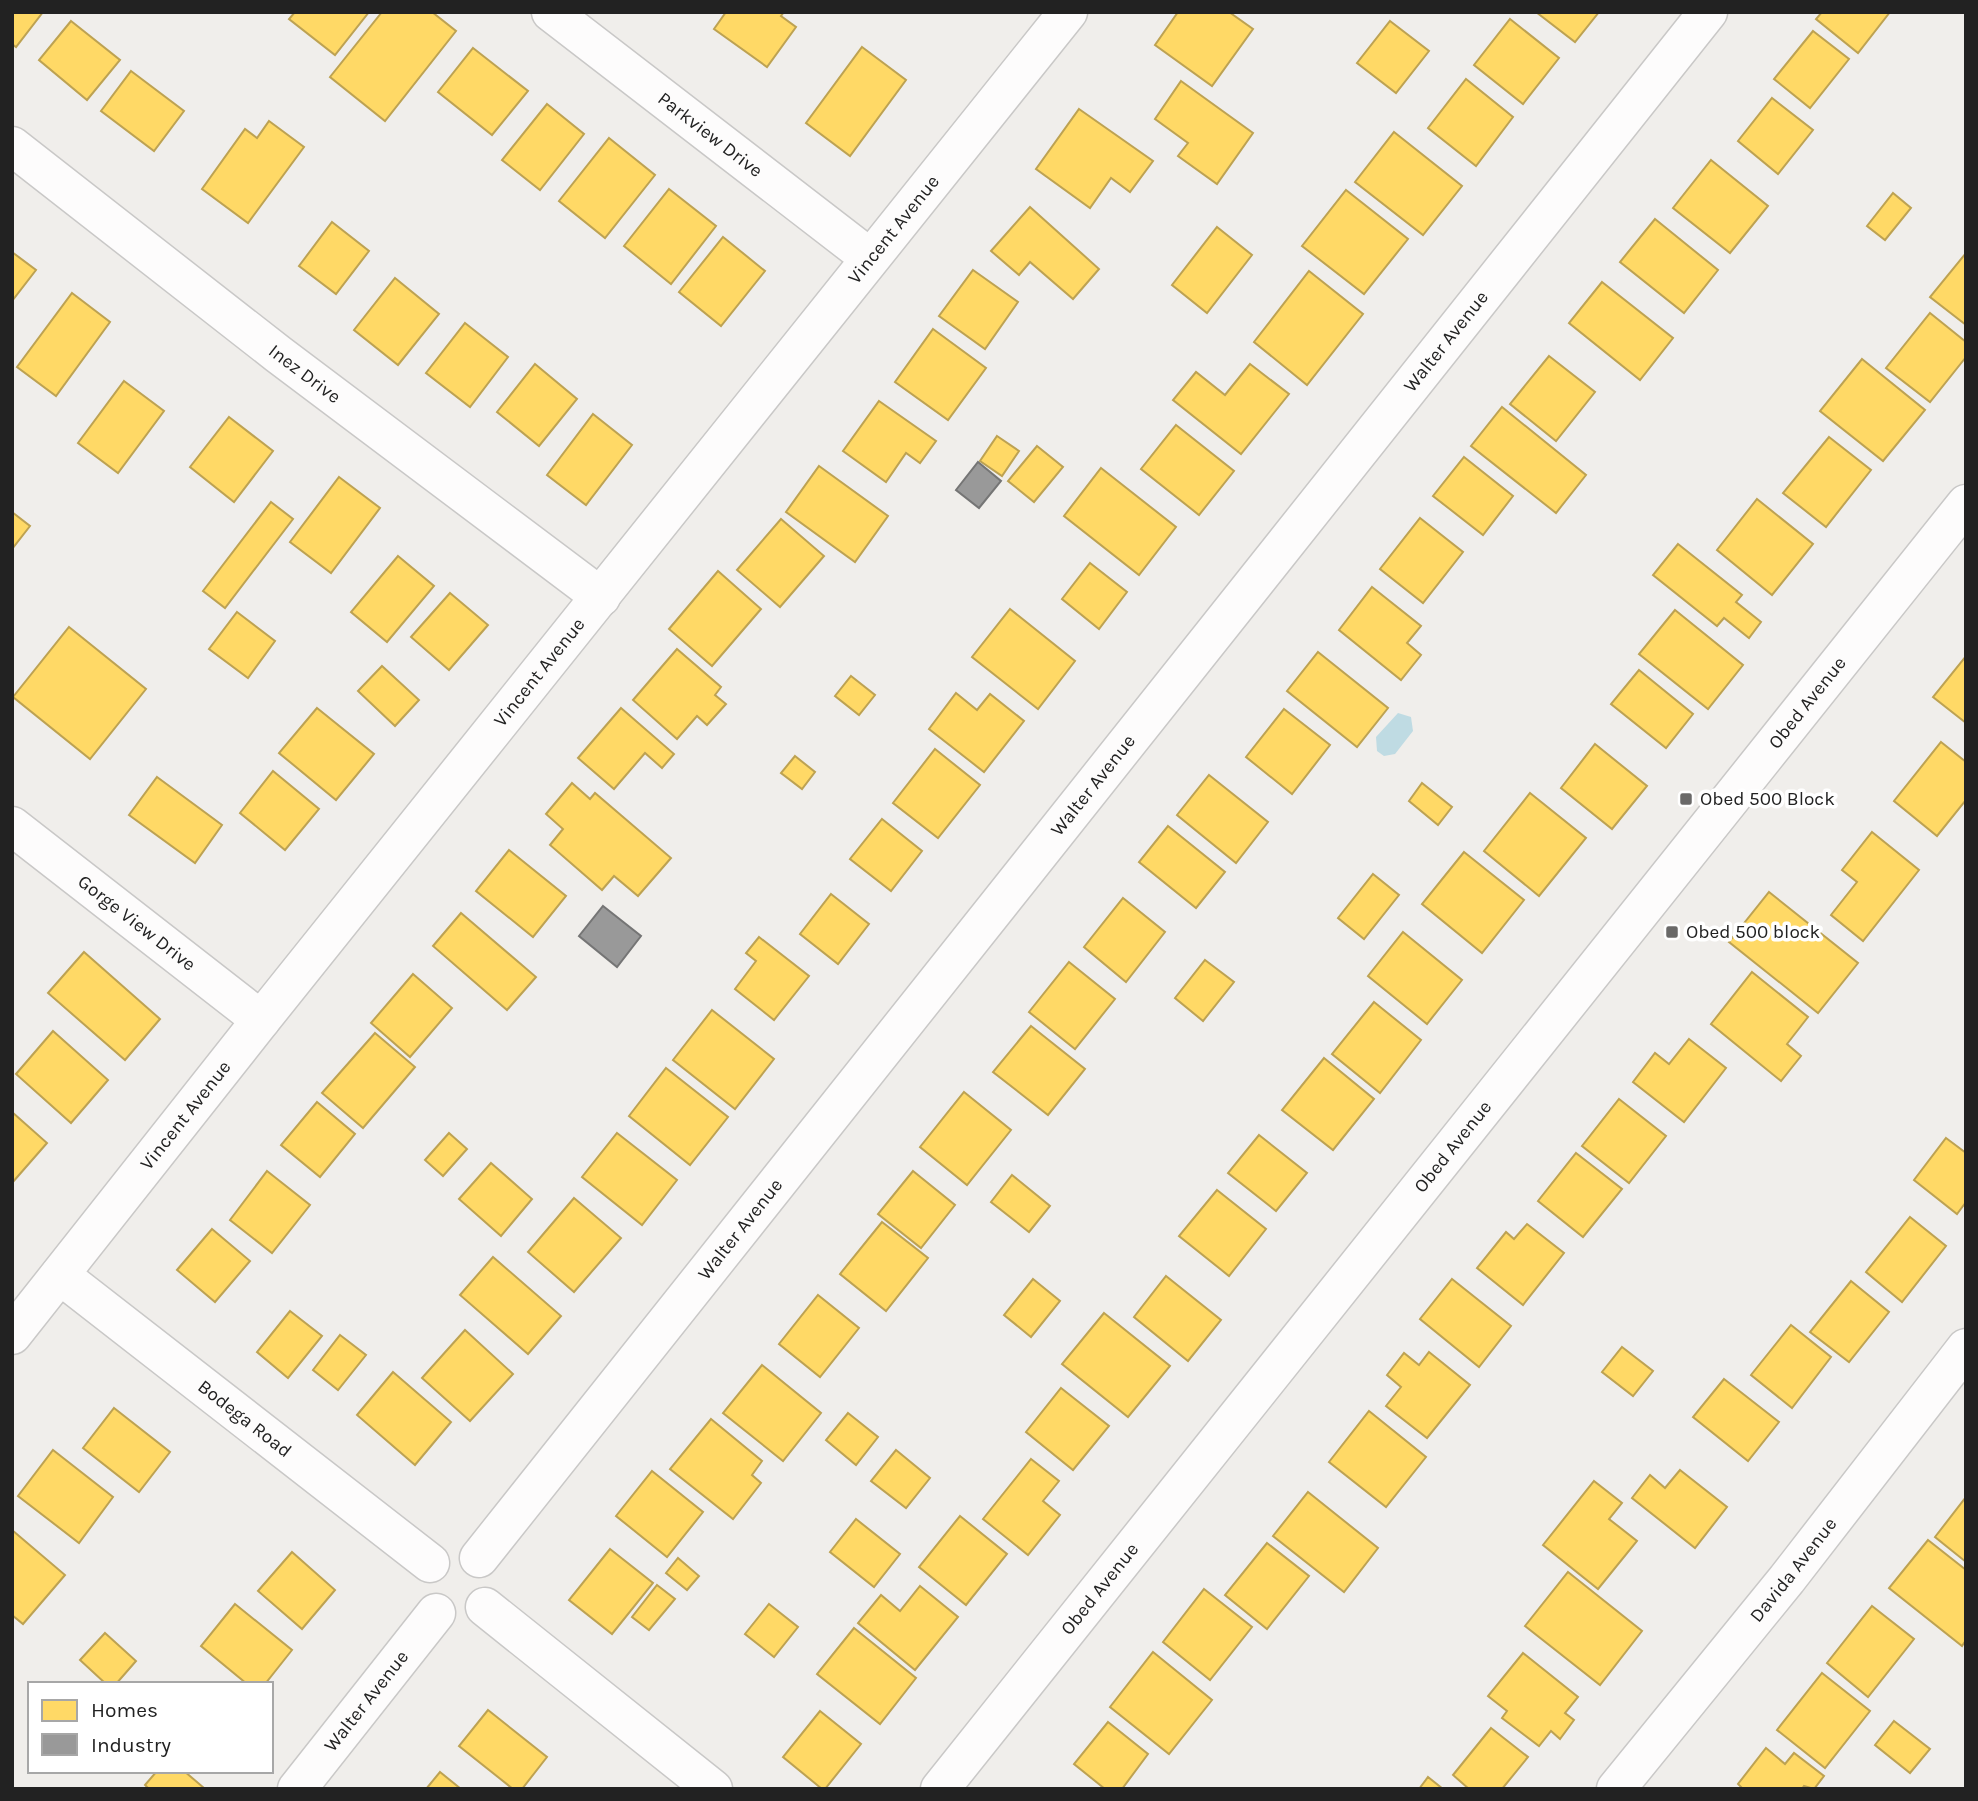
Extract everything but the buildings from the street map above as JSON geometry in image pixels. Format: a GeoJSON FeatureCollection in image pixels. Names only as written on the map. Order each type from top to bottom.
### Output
{"type":"FeatureCollection","features":[{"type":"Feature","properties":{"kind":"street","name":"Parkview Drive"},"geometry":{"type":"LineString","coordinates":[[551,12],[870,258]]}},
{"type":"Feature","properties":{"kind":"street","name":"Vincent Avenue"},"geometry":{"type":"LineString","coordinates":[[12,1335],[1068,12]]}},
{"type":"Feature","properties":{"kind":"street","name":"Walter Avenue"},"geometry":{"type":"LineString","coordinates":[[480,1559],[723,1249],[1709,12]]}},
{"type":"Feature","properties":{"kind":"street","name":"Inez Drive"},"geometry":{"type":"LineString","coordinates":[[12,146],[278,354],[601,597]]}},
{"type":"Feature","properties":{"kind":"street","name":"Obed Avenue"},"geometry":{"type":"LineString","coordinates":[[940,1789],[1966,504]]}},
{"type":"Feature","properties":{"kind":"street","name":"Gorge View Drive"},"geometry":{"type":"LineString","coordinates":[[12,826],[261,1020]]}},
{"type":"Feature","properties":{"kind":"street","name":"Bodega Road"},"geometry":{"type":"LineString","coordinates":[[60,1275],[430,1563]]}},
{"type":"Feature","properties":{"kind":"street","name":"Davida Avenue"},"geometry":{"type":"LineString","coordinates":[[1616,1789],[1787,1579],[1966,1348]]}},
{"type":"Feature","properties":{"kind":"street"},"geometry":{"type":"LineString","coordinates":[[454,1551],[480,1559],[492,1581],[485,1607],[462,1621],[436,1613],[422,1590],[430,1563],[454,1551]]}},
{"type":"Feature","properties":{"kind":"street"},"geometry":{"type":"LineString","coordinates":[[485,1607],[713,1789]]}},
{"type":"Feature","properties":{"kind":"street","name":"Walter Avenue"},"geometry":{"type":"LineString","coordinates":[[297,1789],[436,1613]]}},
{"type":"Feature","properties":{"kind":"water"},"geometry":{"type":"Polygon","coordinates":[[[1398,713],[1411,717],[1413,731],[1395,754],[1384,756],[1377,751],[1376,737],[1398,713]]]}},
{"type":"Feature","properties":{"kind":"place","name":"Obed 500 Block"},"geometry":{"type":"Point","coordinates":[1686,799]}},
{"type":"Feature","properties":{"kind":"place","name":"Obed 500 block"},"geometry":{"type":"Point","coordinates":[1672,932]}}]}
